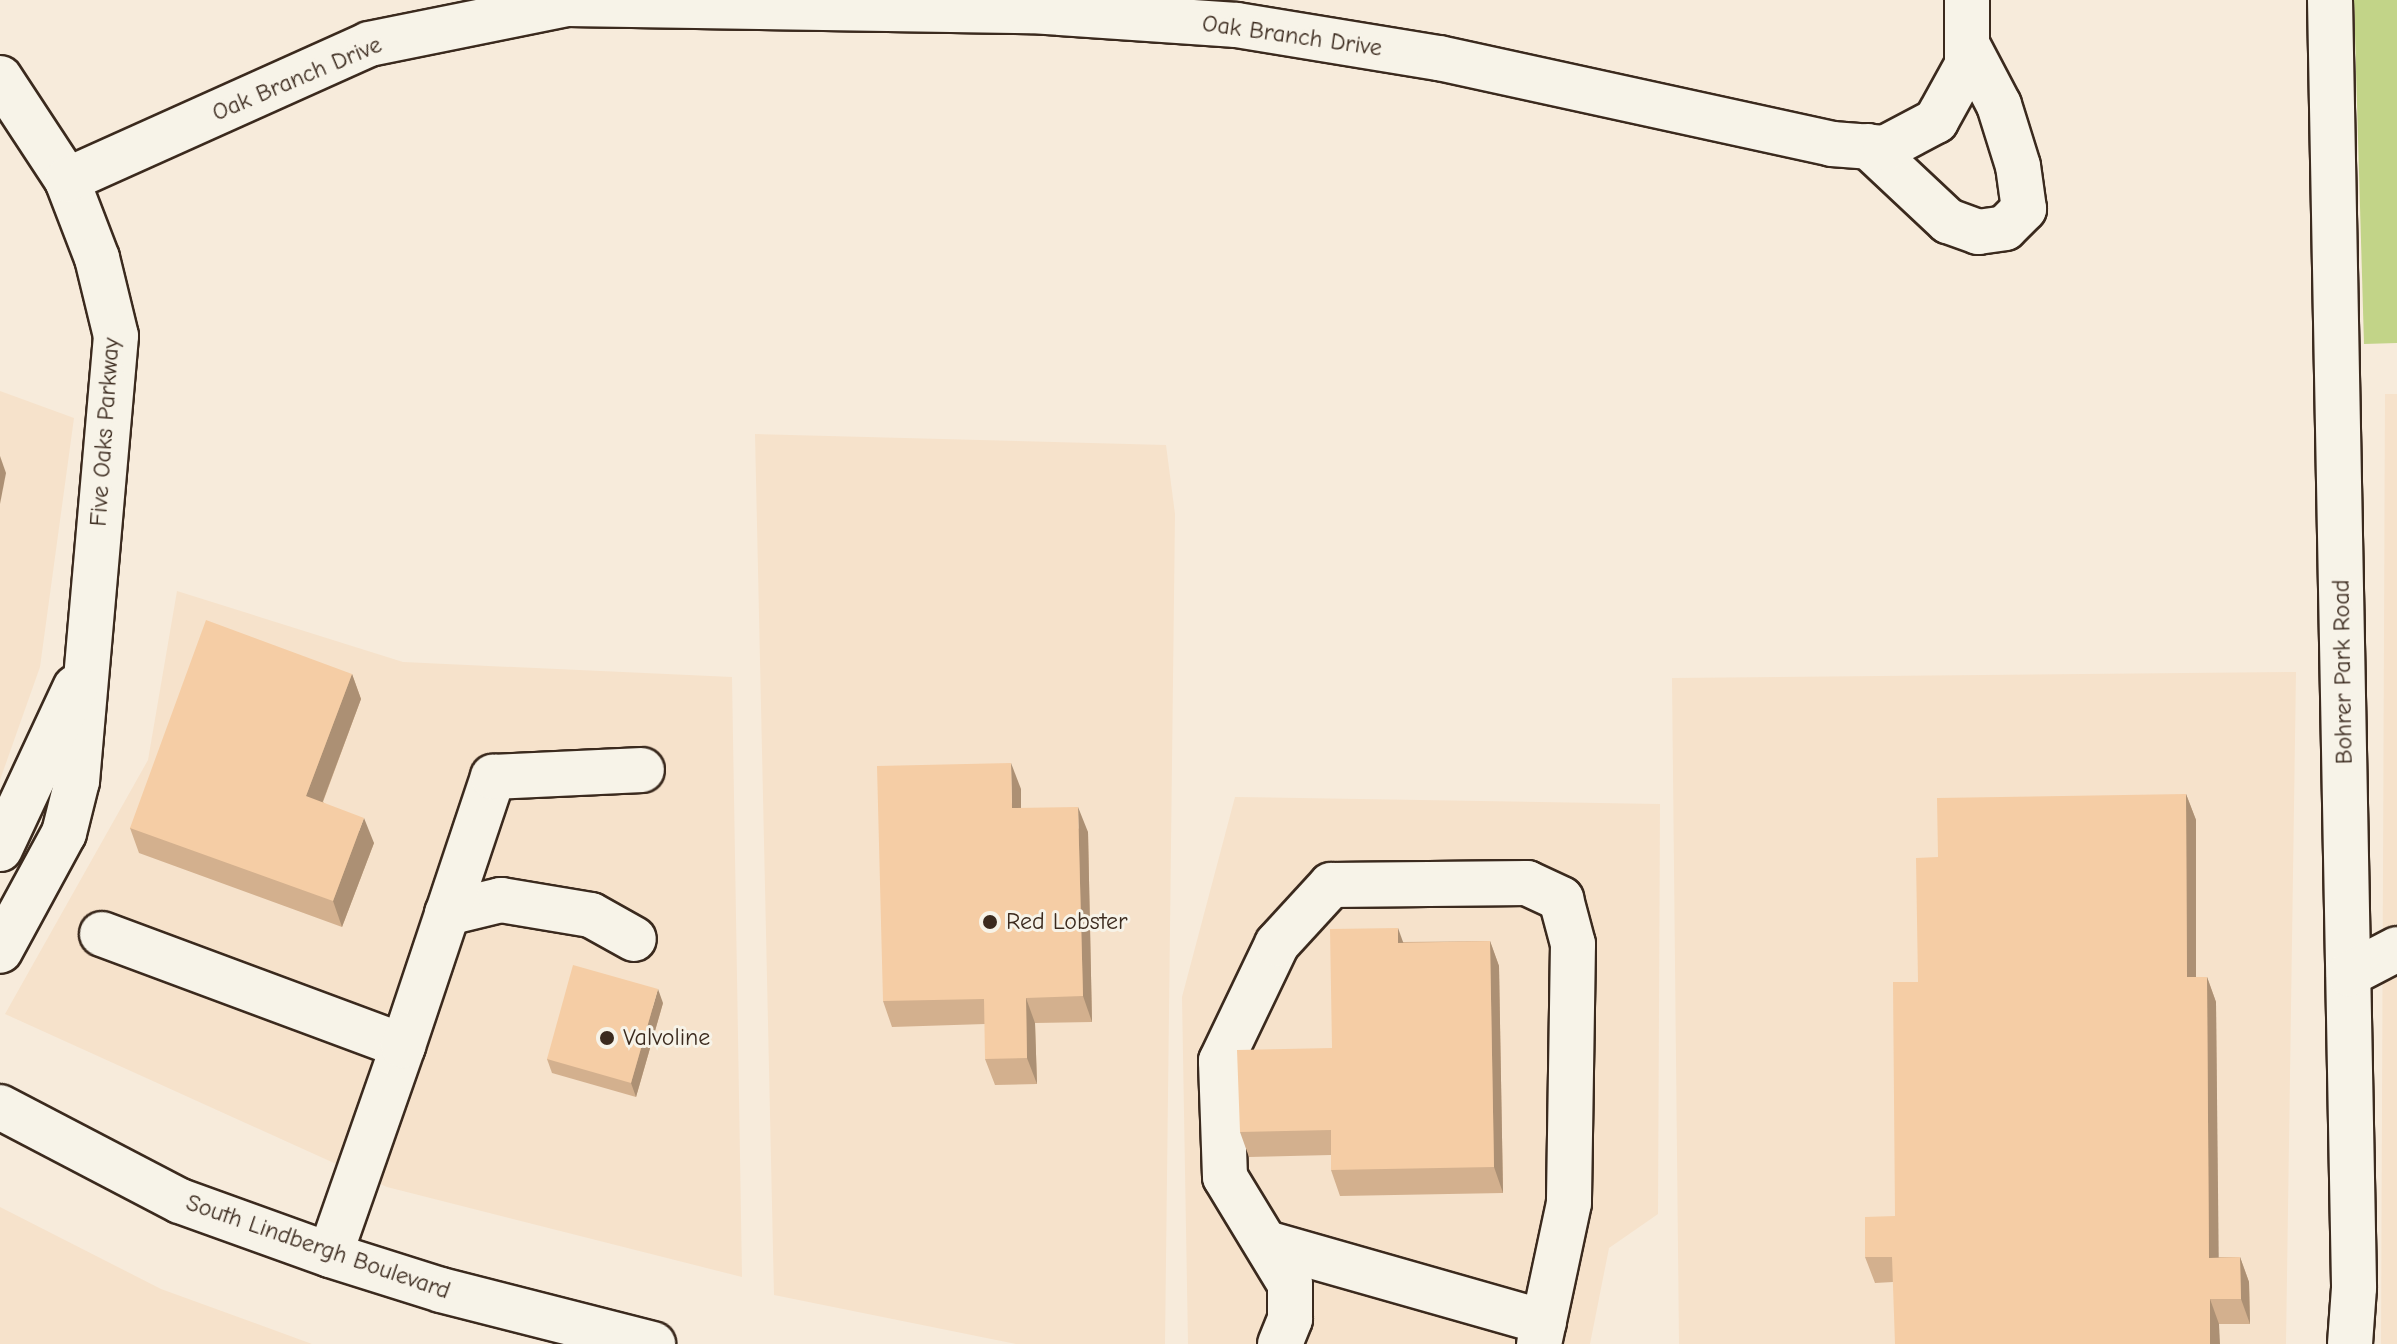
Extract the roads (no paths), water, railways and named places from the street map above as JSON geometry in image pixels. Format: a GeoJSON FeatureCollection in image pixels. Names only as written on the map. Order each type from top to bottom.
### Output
{"type":"FeatureCollection","features":[{"type":"Feature","properties":{"kind":"street","name":"Oak Branch Drive"},"geometry":{"type":"LineString","coordinates":[[67,180],[369,44],[568,4],[1031,11],[1237,25],[1439,58],[1832,144],[1885,148],[1936,121],[1967,65],[1967,0]]}},
{"type":"Feature","properties":{"kind":"street","name":"Bohrer Park Road"},"geometry":{"type":"LineString","coordinates":[[2330,0],[2349,974],[2350,1344]]}},
{"type":"Feature","properties":{"kind":"street","name":"Oak Branch Drive"},"geometry":{"type":"LineString","coordinates":[[1868,146],[1948,221],[1978,232],[2005,228],[2024,209],[2018,166],[1999,105],[1967,44]]}},
{"type":"Feature","properties":{"kind":"street","name":"Five Oaks Parkway"},"geometry":{"type":"LineString","coordinates":[[0,78],[67,180],[97,258],[116,336],[77,781],[64,833],[0,951]]}},
{"type":"Feature","properties":{"kind":"street","name":"Five Oaks Parkway"},"geometry":{"type":"LineString","coordinates":[[0,849],[85,668]]}},
{"type":"Feature","properties":{"kind":"street"},"geometry":{"type":"LineString","coordinates":[[330,1255],[493,777],[642,770]]}},
{"type":"Feature","properties":{"kind":"street"},"geometry":{"type":"LineString","coordinates":[[1266,1243],[1541,1333],[1569,1203],[1573,944],[1561,899],[1527,883],[1331,885],[1277,944],[1221,1061],[1225,1177],[1290,1284],[1290,1319],[1280,1344]]}},
{"type":"Feature","properties":{"kind":"street"},"geometry":{"type":"LineString","coordinates":[[447,913],[501,900],[591,915],[634,939]]}},
{"type":"Feature","properties":{"kind":"street"},"geometry":{"type":"LineString","coordinates":[[102,934],[403,1046]]}},
{"type":"Feature","properties":{"kind":"street"},"geometry":{"type":"LineString","coordinates":[[2349,974],[2397,949]]}},
{"type":"Feature","properties":{"kind":"street","name":"South Lindbergh Boulevard"},"geometry":{"type":"LineString","coordinates":[[0,1107],[180,1201],[330,1255],[441,1290],[653,1344]]}},
{"type":"Feature","properties":{"kind":"place","name":"Red Lobster"},"geometry":{"type":"Point","coordinates":[990,922]}},
{"type":"Feature","properties":{"kind":"place","name":"Valvoline"},"geometry":{"type":"Point","coordinates":[607,1038]}}]}
